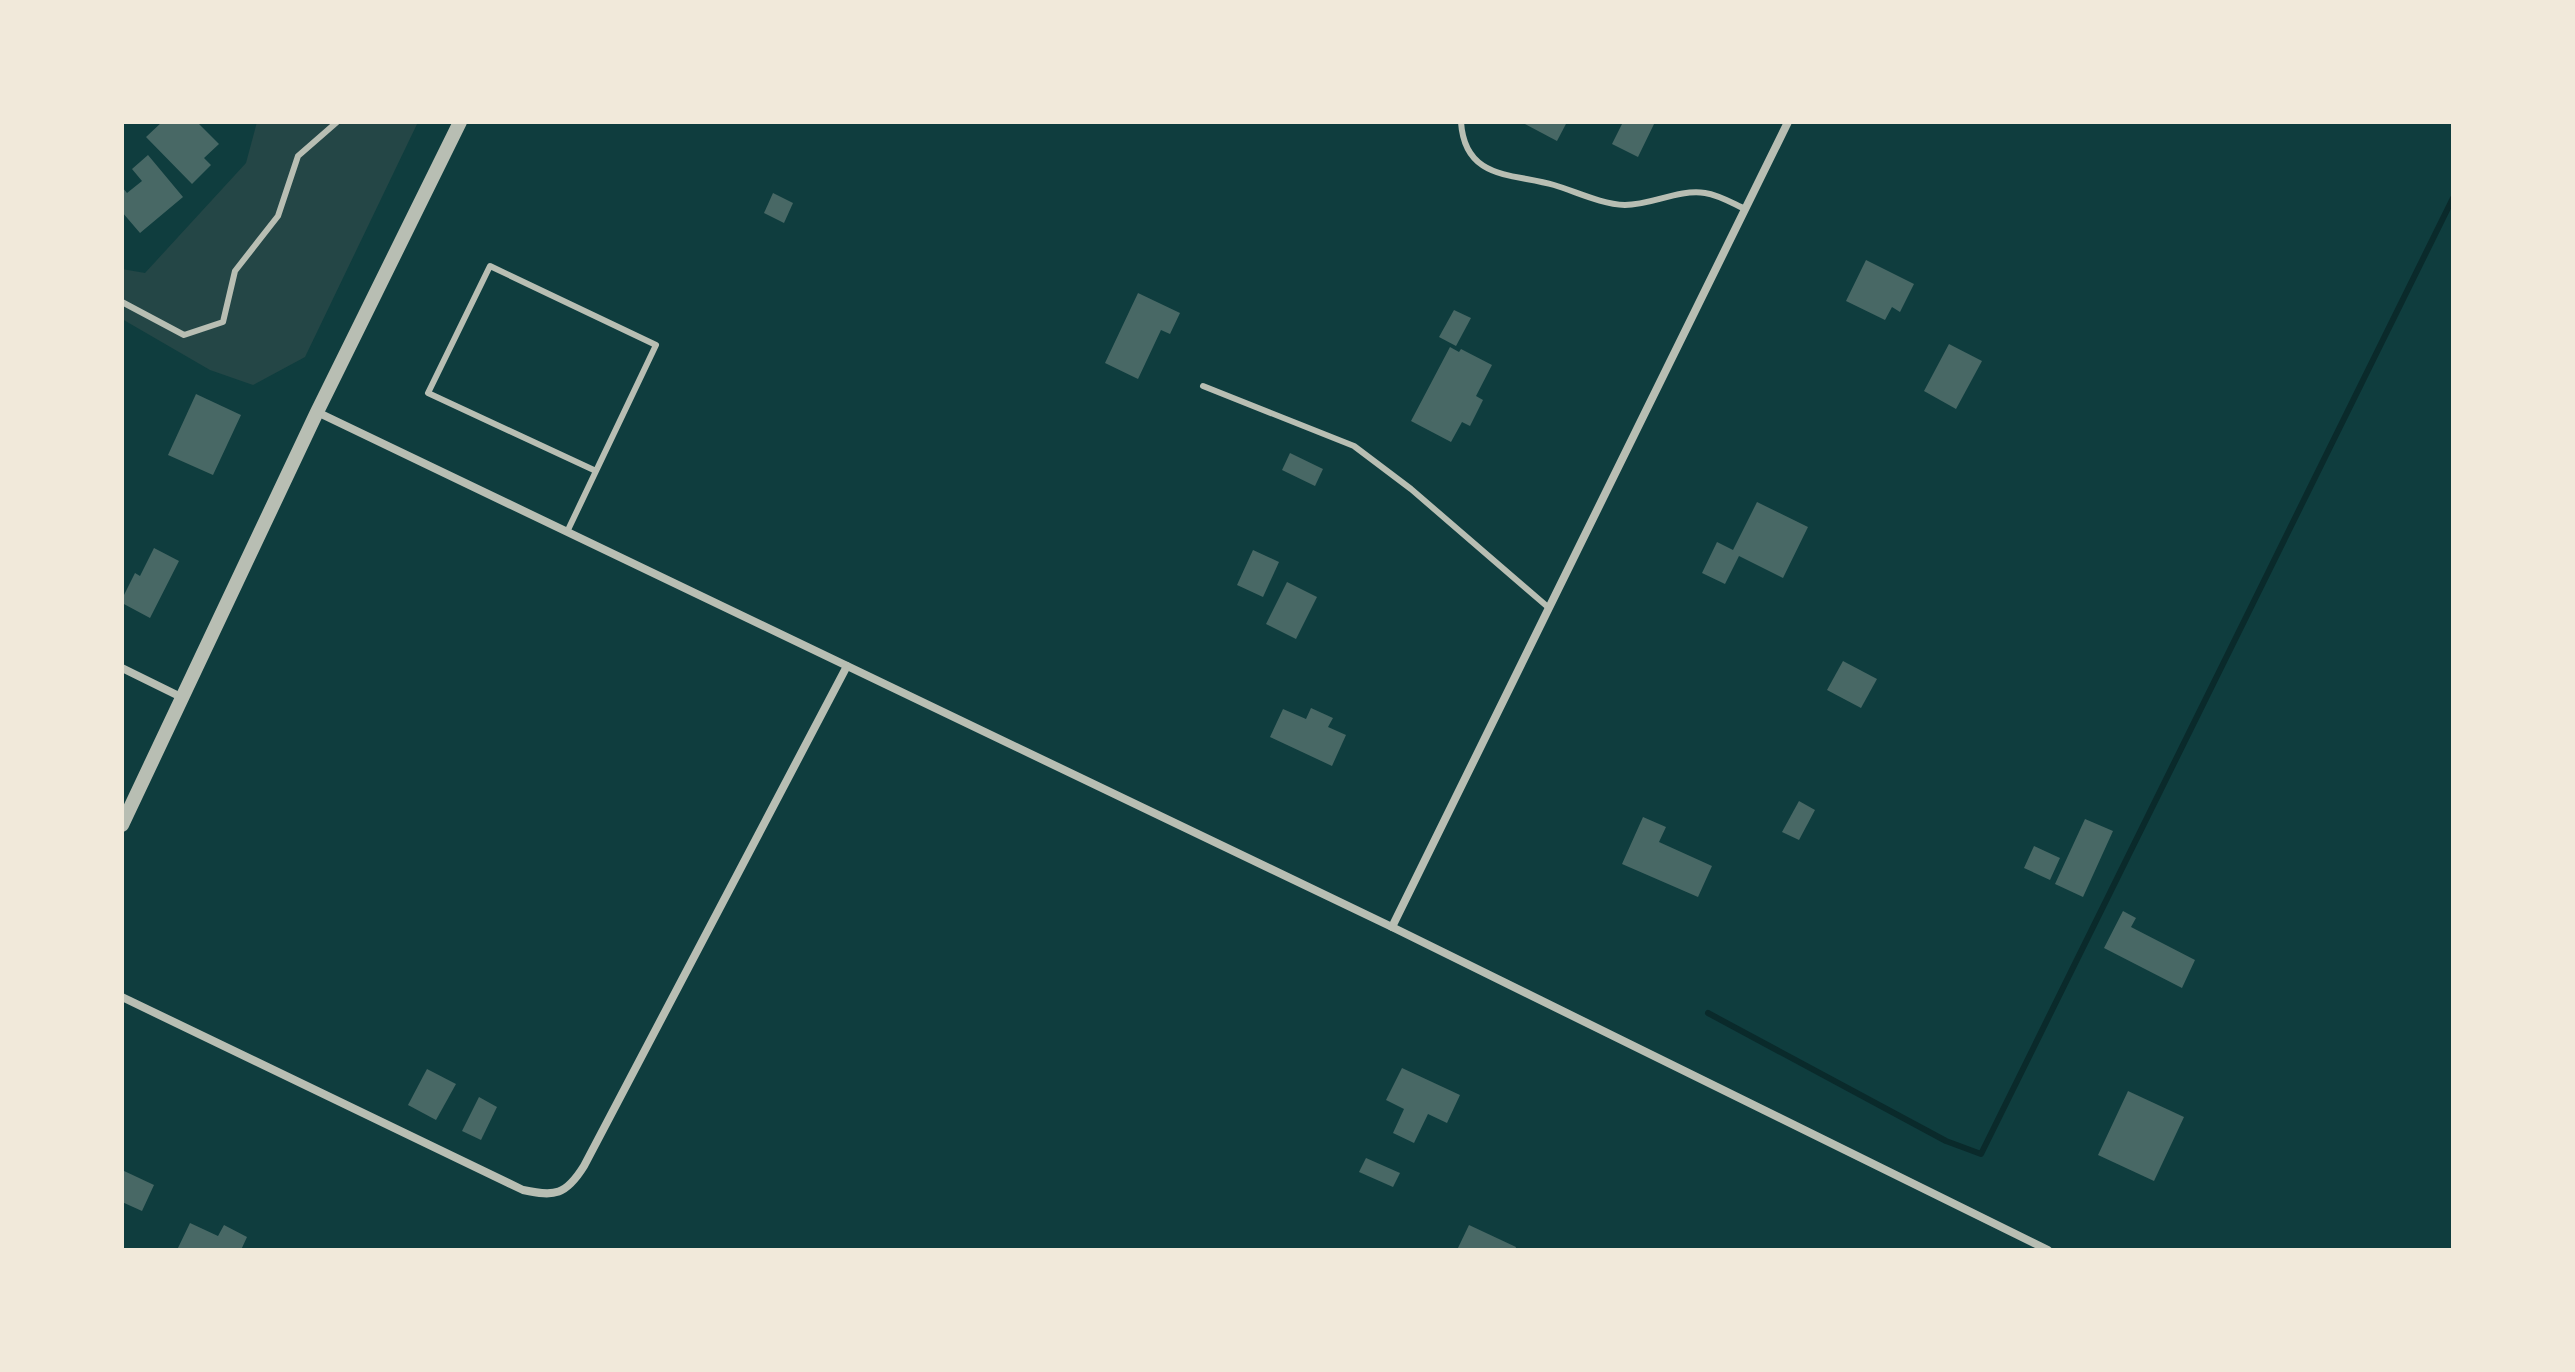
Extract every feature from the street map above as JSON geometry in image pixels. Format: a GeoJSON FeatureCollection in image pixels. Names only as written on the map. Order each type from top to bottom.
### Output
{"type":"FeatureCollection","features":[{"type":"Feature","properties":{"kind":"street"},"geometry":{"type":"LineString","coordinates":[[122,825],[317,412],[460,122]]}},
{"type":"Feature","properties":{"kind":"street"},"geometry":{"type":"LineString","coordinates":[[1392,927],[1788,122]]}},
{"type":"Feature","properties":{"kind":"street"},"geometry":{"type":"LineString","coordinates":[[317,412],[1392,927],[2048,1250]]}},
{"type":"Feature","properties":{"kind":"street"},"geometry":{"type":"LineString","coordinates":[[122,997],[523,1190],[543,1194],[561,1192],[573,1183],[584,1166],[847,666]]}},
{"type":"Feature","properties":{"kind":"street"},"geometry":{"type":"LineString","coordinates":[[122,668],[184,698]]}},
{"type":"Feature","properties":{"kind":"lane"},"geometry":{"type":"LineString","coordinates":[[122,302],[184,335],[223,322],[235,271],[278,216],[298,156],[337,122]]}},
{"type":"Feature","properties":{"kind":"lane"},"geometry":{"type":"LineString","coordinates":[[1461,122],[1464,139],[1474,156],[1484,166],[1516,179],[1544,182],[1615,204],[1645,203],[1694,192],[1719,197],[1745,209]]}},
{"type":"Feature","properties":{"kind":"lane"},"geometry":{"type":"LineString","coordinates":[[567,532],[656,345],[490,266],[428,393],[596,471]]}},
{"type":"Feature","properties":{"kind":"lane"},"geometry":{"type":"LineString","coordinates":[[1203,386],[1354,446],[1411,489],[1549,608]]}},
{"type":"Feature","properties":{"kind":"shaded area"},"geometry":{"type":"Polygon","coordinates":[[[257,122],[418,122],[305,357],[253,385],[210,370],[122,319],[122,269],[145,273],[246,163],[257,122]]]}},
{"type":"Feature","properties":{"kind":"building"},"geometry":{"type":"Polygon","coordinates":[[[162,122],[197,122],[219,144],[204,158],[211,165],[192,184],[146,137],[162,122]]]}},
{"type":"Feature","properties":{"kind":"building"},"geometry":{"type":"Polygon","coordinates":[[[1521,122],[1567,122],[1557,141],[1521,122]]]}},
{"type":"Feature","properties":{"kind":"building"},"geometry":{"type":"Polygon","coordinates":[[[1618,122],[1655,122],[1638,157],[1612,144],[1622,124],[1618,122]]]}},
{"type":"Feature","properties":{"kind":"building"},"geometry":{"type":"Polygon","coordinates":[[[148,155],[183,197],[140,233],[122,212],[122,187],[127,193],[142,181],[132,169],[148,155]]]}},
{"type":"Feature","properties":{"kind":"building"},"geometry":{"type":"Polygon","coordinates":[[[773,193],[793,203],[784,223],[764,213],[773,193]]]}},
{"type":"Feature","properties":{"kind":"building"},"geometry":{"type":"Polygon","coordinates":[[[1866,260],[1914,284],[1900,312],[1892,307],[1885,320],[1846,301],[1866,260]]]}},
{"type":"Feature","properties":{"kind":"building"},"geometry":{"type":"Polygon","coordinates":[[[1138,293],[1180,313],[1170,334],[1161,330],[1138,379],[1105,363],[1138,293]]]}},
{"type":"Feature","properties":{"kind":"building"},"geometry":{"type":"Polygon","coordinates":[[[1454,310],[1471,318],[1456,346],[1439,337],[1454,310]]]}},
{"type":"Feature","properties":{"kind":"building"},"geometry":{"type":"Polygon","coordinates":[[[1949,344],[1982,361],[1956,409],[1924,391],[1949,344]]]}},
{"type":"Feature","properties":{"kind":"building"},"geometry":{"type":"Polygon","coordinates":[[[1450,347],[1459,352],[1461,349],[1492,365],[1476,396],[1483,400],[1470,426],[1462,422],[1451,442],[1411,421],[1450,347]]]}},
{"type":"Feature","properties":{"kind":"building"},"geometry":{"type":"Polygon","coordinates":[[[196,394],[241,415],[213,475],[168,455],[196,394]]]}},
{"type":"Feature","properties":{"kind":"building"},"geometry":{"type":"Polygon","coordinates":[[[1290,453],[1323,469],[1315,486],[1282,470],[1290,453]]]}},
{"type":"Feature","properties":{"kind":"building"},"geometry":{"type":"Polygon","coordinates":[[[1757,502],[1808,527],[1783,578],[1739,556],[1725,584],[1702,573],[1717,542],[1733,550],[1757,502]]]}},
{"type":"Feature","properties":{"kind":"building"},"geometry":{"type":"Polygon","coordinates":[[[154,548],[179,561],[150,618],[122,603],[122,599],[135,573],[140,576],[154,548]]]}},
{"type":"Feature","properties":{"kind":"building"},"geometry":{"type":"Polygon","coordinates":[[[1253,550],[1279,562],[1263,597],[1237,585],[1253,550]]]}},
{"type":"Feature","properties":{"kind":"building"},"geometry":{"type":"Polygon","coordinates":[[[1287,582],[1317,597],[1296,639],[1266,624],[1287,582]]]}},
{"type":"Feature","properties":{"kind":"building"},"geometry":{"type":"Polygon","coordinates":[[[1843,661],[1877,679],[1861,708],[1827,690],[1843,661]]]}},
{"type":"Feature","properties":{"kind":"building"},"geometry":{"type":"Polygon","coordinates":[[[1311,708],[1333,718],[1328,727],[1346,735],[1332,766],[1270,737],[1283,709],[1306,719],[1311,708]]]}},
{"type":"Feature","properties":{"kind":"building"},"geometry":{"type":"Polygon","coordinates":[[[1799,801],[1815,810],[1799,840],[1782,832],[1799,801]]]}},
{"type":"Feature","properties":{"kind":"building"},"geometry":{"type":"Polygon","coordinates":[[[1643,817],[1666,827],[1659,842],[1712,866],[1698,897],[1622,864],[1643,817]]]}},
{"type":"Feature","properties":{"kind":"building"},"geometry":{"type":"Polygon","coordinates":[[[2085,819],[2113,831],[2083,897],[2055,884],[2085,819]]]}},
{"type":"Feature","properties":{"kind":"building"},"geometry":{"type":"Polygon","coordinates":[[[2034,846],[2060,858],[2050,880],[2024,868],[2034,846]]]}},
{"type":"Feature","properties":{"kind":"building"},"geometry":{"type":"Polygon","coordinates":[[[2123,911],[2136,918],[2131,927],[2195,960],[2182,988],[2104,948],[2123,911]]]}},
{"type":"Feature","properties":{"kind":"building"},"geometry":{"type":"Polygon","coordinates":[[[1402,1068],[1460,1095],[1447,1123],[1428,1114],[1414,1143],[1393,1133],[1404,1109],[1386,1100],[1402,1068]]]}},
{"type":"Feature","properties":{"kind":"building"},"geometry":{"type":"Polygon","coordinates":[[[427,1069],[456,1084],[436,1120],[408,1105],[427,1069]]]}},
{"type":"Feature","properties":{"kind":"building"},"geometry":{"type":"Polygon","coordinates":[[[2128,1091],[2184,1117],[2154,1181],[2098,1155],[2128,1091]]]}},
{"type":"Feature","properties":{"kind":"building"},"geometry":{"type":"Polygon","coordinates":[[[479,1097],[497,1107],[481,1140],[462,1131],[479,1097]]]}},
{"type":"Feature","properties":{"kind":"building"},"geometry":{"type":"Polygon","coordinates":[[[1366,1158],[1400,1173],[1393,1187],[1359,1172],[1366,1158]]]}},
{"type":"Feature","properties":{"kind":"building"},"geometry":{"type":"Polygon","coordinates":[[[122,1170],[154,1185],[142,1211],[122,1202],[122,1170]]]}},
{"type":"Feature","properties":{"kind":"building"},"geometry":{"type":"Polygon","coordinates":[[[190,1223],[218,1236],[224,1225],[247,1237],[241,1250],[177,1250],[190,1223]]]}},
{"type":"Feature","properties":{"kind":"building"},"geometry":{"type":"Polygon","coordinates":[[[1469,1225],[1516,1247],[1515,1250],[1457,1250],[1469,1225]]]}},
{"type":"Feature","properties":{"kind":"waterway"},"geometry":{"type":"LineString","coordinates":[[1708,1013],[1946,1141],[1981,1154],[2453,198]]}}]}
